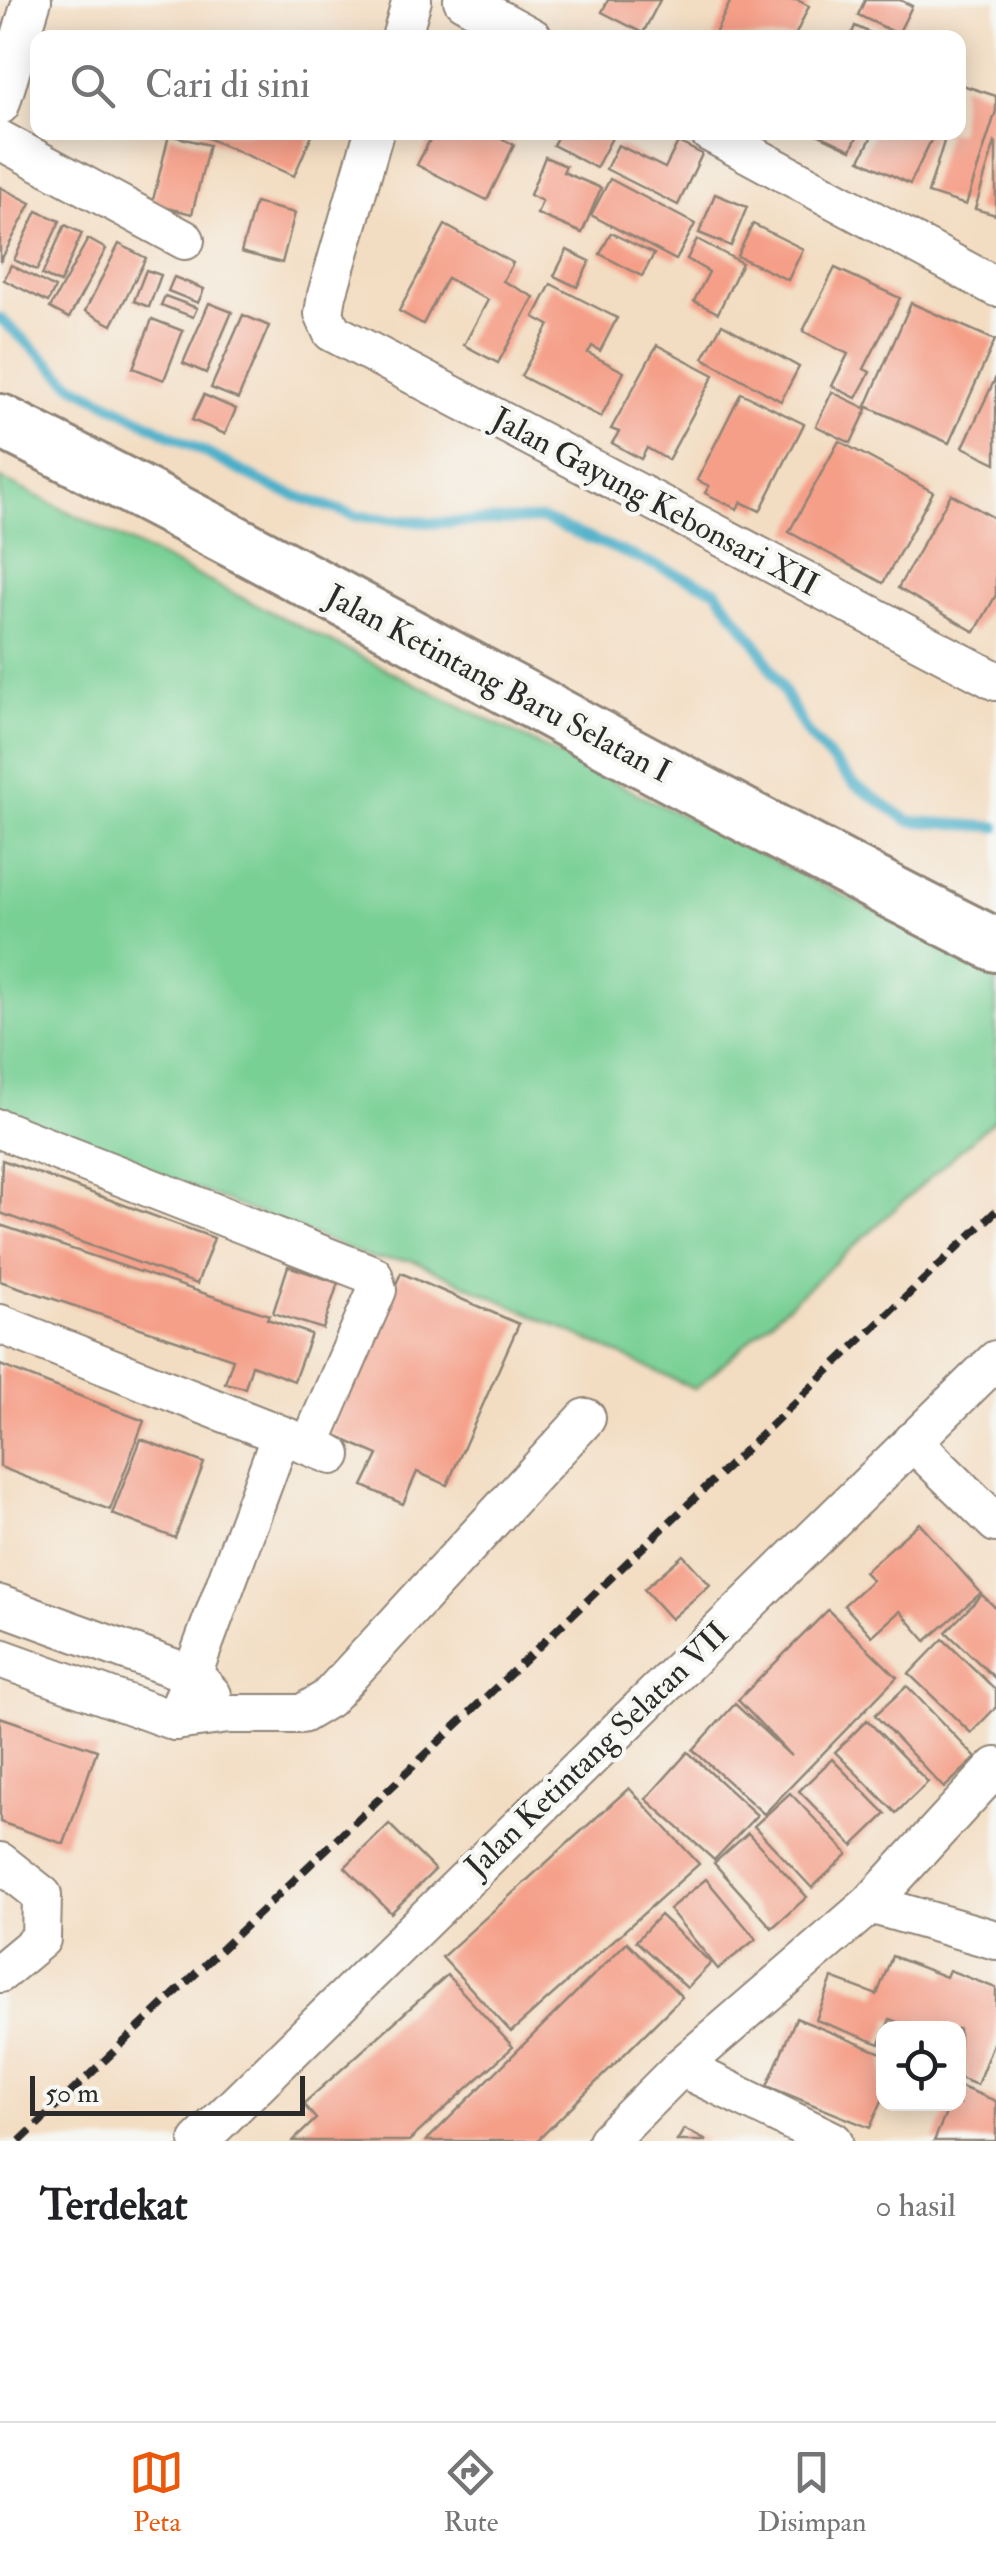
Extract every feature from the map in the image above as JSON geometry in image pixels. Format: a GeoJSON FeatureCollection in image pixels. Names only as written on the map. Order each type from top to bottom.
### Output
{"type":"FeatureCollection","features":[{"type":"Feature","properties":{"kind":"street"},"geometry":{"type":"LineString","coordinates":[[0,105],[32,0]]}},
{"type":"Feature","properties":{"kind":"street"},"geometry":{"type":"LineString","coordinates":[[403,30],[412,0]]}},
{"type":"Feature","properties":{"kind":"street"},"geometry":{"type":"LineString","coordinates":[[463,0],[518,30]]}},
{"type":"Feature","properties":{"kind":"street"},"geometry":{"type":"LineString","coordinates":[[0,140],[185,240]]}},
{"type":"Feature","properties":{"kind":"street","name":"Jalan Gayung Kebonsari XII"},"geometry":{"type":"LineString","coordinates":[[372,140],[324,314],[332,332],[996,682]]}},
{"type":"Feature","properties":{"kind":"street"},"geometry":{"type":"LineString","coordinates":[[724,140],[996,287]]}},
{"type":"Feature","properties":{"kind":"street","name":"Jalan Ketintang Baru Selatan I"},"geometry":{"type":"LineString","coordinates":[[0,421],[185,513],[796,845],[996,945]]}},
{"type":"Feature","properties":{"kind":"street"},"geometry":{"type":"LineString","coordinates":[[0,1129],[373,1275],[378,1290],[175,1721]]}},
{"type":"Feature","properties":{"kind":"street"},"geometry":{"type":"LineString","coordinates":[[0,1324],[308,1445]]}},
{"type":"Feature","properties":{"kind":"street","name":"Jalan Ketintang Selatan VII"},"geometry":{"type":"LineString","coordinates":[[199,2141],[996,1360]]}},
{"type":"Feature","properties":{"kind":"street"},"geometry":{"type":"LineString","coordinates":[[0,1658],[175,1721],[229,1714],[302,1714],[328,1698],[586,1418]]}},
{"type":"Feature","properties":{"kind":"street"},"geometry":{"type":"LineString","coordinates":[[912,1441],[996,1522]]}},
{"type":"Feature","properties":{"kind":"street"},"geometry":{"type":"LineString","coordinates":[[0,1605],[194,1676],[229,1714]]}},
{"type":"Feature","properties":{"kind":"street"},"geometry":{"type":"LineString","coordinates":[[607,2141],[681,2067],[870,1904],[996,1767]]}},
{"type":"Feature","properties":{"kind":"street"},"geometry":{"type":"LineString","coordinates":[[0,1862],[42,1895],[43,1916],[41,1939],[0,1973]]}},
{"type":"Feature","properties":{"kind":"street"},"geometry":{"type":"LineString","coordinates":[[870,1904],[996,1940]]}},
{"type":"Feature","properties":{"kind":"street"},"geometry":{"type":"LineString","coordinates":[[681,2067],[833,2141]]}},
{"type":"Feature","properties":{"kind":"green space"},"geometry":{"type":"Polygon","coordinates":[[[0,478],[996,971],[996,1118],[695,1389],[412,1260],[373,1259],[0,1112],[0,478]]]}},
{"type":"Feature","properties":{"kind":"building"},"geometry":{"type":"Polygon","coordinates":[[[608,0],[660,0],[645,30],[602,12],[608,0]]]}},
{"type":"Feature","properties":{"kind":"building"},"geometry":{"type":"Polygon","coordinates":[[[731,0],[797,0],[809,6],[798,30],[717,30],[731,0]]]}},
{"type":"Feature","properties":{"kind":"building"},"geometry":{"type":"Polygon","coordinates":[[[865,0],[900,0],[912,6],[900,30],[890,30],[858,15],[865,0]]]}},
{"type":"Feature","properties":{"kind":"building"},"geometry":{"type":"Polygon","coordinates":[[[966,86],[996,96],[996,111],[966,205],[928,193],[945,140],[966,140],[966,86]]]}},
{"type":"Feature","properties":{"kind":"building"},"geometry":{"type":"Polygon","coordinates":[[[168,140],[209,145],[192,214],[152,204],[168,140]]]}},
{"type":"Feature","properties":{"kind":"building"},"geometry":{"type":"Polygon","coordinates":[[[212,140],[310,140],[294,176],[212,140]]]}},
{"type":"Feature","properties":{"kind":"building"},"geometry":{"type":"Polygon","coordinates":[[[430,140],[504,140],[514,145],[487,200],[417,165],[430,140]]]}},
{"type":"Feature","properties":{"kind":"building"},"geometry":{"type":"Polygon","coordinates":[[[556,140],[611,140],[596,168],[553,145],[556,140]]]}},
{"type":"Feature","properties":{"kind":"building"},"geometry":{"type":"Polygon","coordinates":[[[830,140],[855,140],[851,150],[830,140]]]}},
{"type":"Feature","properties":{"kind":"building"},"geometry":{"type":"Polygon","coordinates":[[[870,140],[931,140],[910,184],[860,160],[870,140]]]}},
{"type":"Feature","properties":{"kind":"building"},"geometry":{"type":"Polygon","coordinates":[[[678,142],[702,154],[678,205],[606,169],[618,145],[665,168],[678,142]]]}},
{"type":"Feature","properties":{"kind":"building"},"geometry":{"type":"Polygon","coordinates":[[[996,143],[996,215],[975,209],[996,143]]]}},
{"type":"Feature","properties":{"kind":"building"},"geometry":{"type":"Polygon","coordinates":[[[545,157],[566,166],[563,172],[601,188],[582,233],[537,214],[542,201],[530,195],[545,157]]]}},
{"type":"Feature","properties":{"kind":"building"},"geometry":{"type":"Polygon","coordinates":[[[610,179],[695,224],[676,260],[591,215],[610,179]]]}},
{"type":"Feature","properties":{"kind":"building"},"geometry":{"type":"Polygon","coordinates":[[[0,187],[31,203],[0,262],[0,187]]]}},
{"type":"Feature","properties":{"kind":"building"},"geometry":{"type":"Polygon","coordinates":[[[715,194],[747,207],[731,246],[699,233],[715,194]]]}},
{"type":"Feature","properties":{"kind":"building"},"geometry":{"type":"Polygon","coordinates":[[[255,203],[295,213],[282,263],[241,252],[255,203]]]}},
{"type":"Feature","properties":{"kind":"building"},"geometry":{"type":"Polygon","coordinates":[[[37,211],[60,221],[37,270],[14,260],[37,211]]]}},
{"type":"Feature","properties":{"kind":"building"},"geometry":{"type":"Polygon","coordinates":[[[753,224],[803,249],[788,280],[737,256],[753,224]]]}},
{"type":"Feature","properties":{"kind":"building"},"geometry":{"type":"Polygon","coordinates":[[[65,225],[82,233],[60,283],[42,275],[65,225]]]}},
{"type":"Feature","properties":{"kind":"building"},"geometry":{"type":"Polygon","coordinates":[[[445,225],[513,263],[503,281],[534,297],[498,363],[464,345],[488,300],[447,278],[423,324],[399,311],[445,225]]]}},
{"type":"Feature","properties":{"kind":"building"},"geometry":{"type":"Polygon","coordinates":[[[611,233],[654,254],[642,276],[600,254],[611,233]]]}},
{"type":"Feature","properties":{"kind":"building"},"geometry":{"type":"Polygon","coordinates":[[[88,239],[106,249],[69,318],[50,308],[88,239]]]}},
{"type":"Feature","properties":{"kind":"building"},"geometry":{"type":"Polygon","coordinates":[[[697,239],[742,263],[718,313],[694,301],[709,272],[687,259],[697,239]]]}},
{"type":"Feature","properties":{"kind":"building"},"geometry":{"type":"Polygon","coordinates":[[[119,244],[146,258],[112,325],[85,311],[119,244]]]}},
{"type":"Feature","properties":{"kind":"building"},"geometry":{"type":"Polygon","coordinates":[[[567,250],[590,261],[577,287],[554,276],[567,250]]]}},
{"type":"Feature","properties":{"kind":"building"},"geometry":{"type":"Polygon","coordinates":[[[11,265],[55,288],[48,302],[4,280],[11,265]]]}},
{"type":"Feature","properties":{"kind":"building"},"geometry":{"type":"Polygon","coordinates":[[[835,268],[900,298],[864,369],[870,372],[856,398],[832,386],[848,354],[803,331],[835,268]]]}},
{"type":"Feature","properties":{"kind":"building"},"geometry":{"type":"Polygon","coordinates":[[[146,270],[161,275],[149,307],[134,301],[146,270]]]}},
{"type":"Feature","properties":{"kind":"building"},"geometry":{"type":"Polygon","coordinates":[[[174,277],[204,289],[198,303],[168,291],[174,277]]]}},
{"type":"Feature","properties":{"kind":"building"},"geometry":{"type":"Polygon","coordinates":[[[551,284],[617,318],[600,351],[592,346],[588,353],[624,372],[601,417],[521,376],[549,325],[534,317],[551,284]]]}},
{"type":"Feature","properties":{"kind":"building"},"geometry":{"type":"Polygon","coordinates":[[[165,296],[197,308],[193,317],[161,305],[165,296]]]}},
{"type":"Feature","properties":{"kind":"building"},"geometry":{"type":"Polygon","coordinates":[[[209,303],[232,312],[206,373],[183,363],[209,303]]]}},
{"type":"Feature","properties":{"kind":"building"},"geometry":{"type":"Polygon","coordinates":[[[911,303],[995,340],[949,443],[866,406],[911,303]]]}},
{"type":"Feature","properties":{"kind":"building"},"geometry":{"type":"Polygon","coordinates":[[[243,315],[269,326],[238,399],[211,388],[243,315]]]}},
{"type":"Feature","properties":{"kind":"building"},"geometry":{"type":"Polygon","coordinates":[[[152,319],[183,331],[164,380],[133,368],[152,319]]]}},
{"type":"Feature","properties":{"kind":"building"},"geometry":{"type":"Polygon","coordinates":[[[722,324],[799,367],[781,401],[703,358],[722,324]]]}},
{"type":"Feature","properties":{"kind":"building"},"geometry":{"type":"Polygon","coordinates":[[[657,345],[714,375],[668,460],[647,448],[641,459],[612,443],[619,432],[611,429],[657,345]]]}},
{"type":"Feature","properties":{"kind":"building"},"geometry":{"type":"Polygon","coordinates":[[[996,377],[996,463],[963,447],[996,377]]]}},
{"type":"Feature","properties":{"kind":"building"},"geometry":{"type":"Polygon","coordinates":[[[832,392],[867,409],[851,443],[816,426],[832,392]]]}},
{"type":"Feature","properties":{"kind":"building"},"geometry":{"type":"Polygon","coordinates":[[[741,393],[804,424],[760,511],[741,502],[737,509],[705,493],[709,486],[697,480],[741,393]]]}},
{"type":"Feature","properties":{"kind":"building"},"geometry":{"type":"Polygon","coordinates":[[[204,395],[236,409],[225,434],[192,420],[204,395]]]}},
{"type":"Feature","properties":{"kind":"building"},"geometry":{"type":"Polygon","coordinates":[[[839,441],[933,492],[883,583],[789,532],[839,441]]]}},
{"type":"Feature","properties":{"kind":"building"},"geometry":{"type":"Polygon","coordinates":[[[951,494],[996,519],[996,595],[975,632],[898,588],[951,494]]]}},
{"type":"Feature","properties":{"kind":"building"},"geometry":{"type":"Polygon","coordinates":[[[2,1160],[214,1238],[197,1284],[0,1213],[2,1160]]]}},
{"type":"Feature","properties":{"kind":"building"},"geometry":{"type":"Polygon","coordinates":[[[0,1225],[269,1315],[267,1319],[311,1334],[294,1381],[252,1365],[245,1388],[225,1383],[233,1359],[0,1281],[0,1225]]]}},
{"type":"Feature","properties":{"kind":"building"},"geometry":{"type":"Polygon","coordinates":[[[288,1266],[338,1283],[323,1329],[273,1313],[288,1266]]]}},
{"type":"Feature","properties":{"kind":"building"},"geometry":{"type":"Polygon","coordinates":[[[401,1273],[519,1324],[447,1485],[417,1472],[403,1504],[363,1486],[378,1455],[329,1433],[401,1273]]]}},
{"type":"Feature","properties":{"kind":"building"},"geometry":{"type":"Polygon","coordinates":[[[0,1365],[144,1421],[110,1510],[0,1467],[0,1365]]]}},
{"type":"Feature","properties":{"kind":"building"},"geometry":{"type":"Polygon","coordinates":[[[141,1439],[204,1463],[175,1538],[112,1514],[141,1439]]]}},
{"type":"Feature","properties":{"kind":"building"},"geometry":{"type":"Polygon","coordinates":[[[919,1523],[981,1593],[926,1641],[900,1611],[872,1636],[844,1605],[872,1580],[864,1572],[919,1523]]]}},
{"type":"Feature","properties":{"kind":"building"},"geometry":{"type":"Polygon","coordinates":[[[683,1555],[710,1585],[671,1619],[644,1589],[683,1555]]]}},
{"type":"Feature","properties":{"kind":"building"},"geometry":{"type":"Polygon","coordinates":[[[982,1595],[996,1608],[996,1679],[946,1632],[982,1595]]]}},
{"type":"Feature","properties":{"kind":"building"},"geometry":{"type":"Polygon","coordinates":[[[828,1610],[897,1677],[764,1814],[693,1750],[735,1704],[791,1756],[738,1700],[828,1610]]]}},
{"type":"Feature","properties":{"kind":"building"},"geometry":{"type":"Polygon","coordinates":[[[943,1639],[996,1690],[996,1707],[971,1733],[909,1674],[943,1639]]]}},
{"type":"Feature","properties":{"kind":"building"},"geometry":{"type":"Polygon","coordinates":[[[907,1686],[976,1758],[944,1788],[875,1715],[907,1686]]]}},
{"type":"Feature","properties":{"kind":"building"},"geometry":{"type":"Polygon","coordinates":[[[0,1717],[97,1750],[64,1844],[0,1822],[0,1717]]]}},
{"type":"Feature","properties":{"kind":"building"},"geometry":{"type":"Polygon","coordinates":[[[867,1720],[928,1782],[896,1813],[835,1752],[867,1720]]]}},
{"type":"Feature","properties":{"kind":"building"},"geometry":{"type":"Polygon","coordinates":[[[688,1752],[757,1815],[714,1860],[646,1799],[688,1752]]]}},
{"type":"Feature","properties":{"kind":"building"},"geometry":{"type":"Polygon","coordinates":[[[832,1759],[886,1814],[853,1846],[799,1791],[832,1759]]]}},
{"type":"Feature","properties":{"kind":"building"},"geometry":{"type":"Polygon","coordinates":[[[629,1788],[699,1864],[511,2032],[442,1957],[629,1788]]]}},
{"type":"Feature","properties":{"kind":"building"},"geometry":{"type":"Polygon","coordinates":[[[790,1793],[848,1854],[812,1888],[754,1826],[790,1793]]]}},
{"type":"Feature","properties":{"kind":"building"},"geometry":{"type":"Polygon","coordinates":[[[389,1824],[435,1870],[391,1913],[345,1867],[389,1824]]]}},
{"type":"Feature","properties":{"kind":"building"},"geometry":{"type":"Polygon","coordinates":[[[748,1833],[807,1897],[772,1928],[714,1863],[748,1833]]]}},
{"type":"Feature","properties":{"kind":"building"},"geometry":{"type":"Polygon","coordinates":[[[706,1879],[756,1939],[718,1969],[669,1909],[706,1879]]]}},
{"type":"Feature","properties":{"kind":"building"},"geometry":{"type":"Polygon","coordinates":[[[660,1915],[711,1963],[687,1988],[636,1941],[660,1915]]]}},
{"type":"Feature","properties":{"kind":"building"},"geometry":{"type":"Polygon","coordinates":[[[627,1942],[682,1997],[537,2141],[426,2141],[627,1942]]]}},
{"type":"Feature","properties":{"kind":"building"},"geometry":{"type":"Polygon","coordinates":[[[892,1956],[946,1977],[949,1970],[996,1988],[996,2036],[977,2085],[966,2081],[966,2021],[876,2021],[876,2042],[816,2020],[832,1978],[877,1995],[892,1956]]]}},
{"type":"Feature","properties":{"kind":"building"},"geometry":{"type":"Polygon","coordinates":[[[447,1975],[513,2047],[409,2141],[293,2141],[316,2119],[303,2104],[447,1975]]]}},
{"type":"Feature","properties":{"kind":"building"},"geometry":{"type":"Polygon","coordinates":[[[796,2018],[876,2051],[877,2111],[870,2128],[767,2086],[796,2018]]]}},
{"type":"Feature","properties":{"kind":"building"},"geometry":{"type":"Polygon","coordinates":[[[966,2089],[996,2101],[996,2141],[934,2141],[947,2111],[966,2111],[966,2089]]]}},
{"type":"Feature","properties":{"kind":"building"},"geometry":{"type":"Polygon","coordinates":[[[684,2129],[707,2141],[677,2141],[684,2129]]]}},
{"type":"Feature","properties":{"kind":"waterway"},"geometry":{"type":"LineString","coordinates":[[0,318],[73,385],[276,489],[356,516],[433,523],[542,519],[716,590],[760,649],[807,733],[854,784],[909,821],[996,827]]}},
{"type":"Feature","properties":{"kind":"railway"},"geometry":{"type":"LineString","coordinates":[[20,2141],[996,1211]]}}]}
